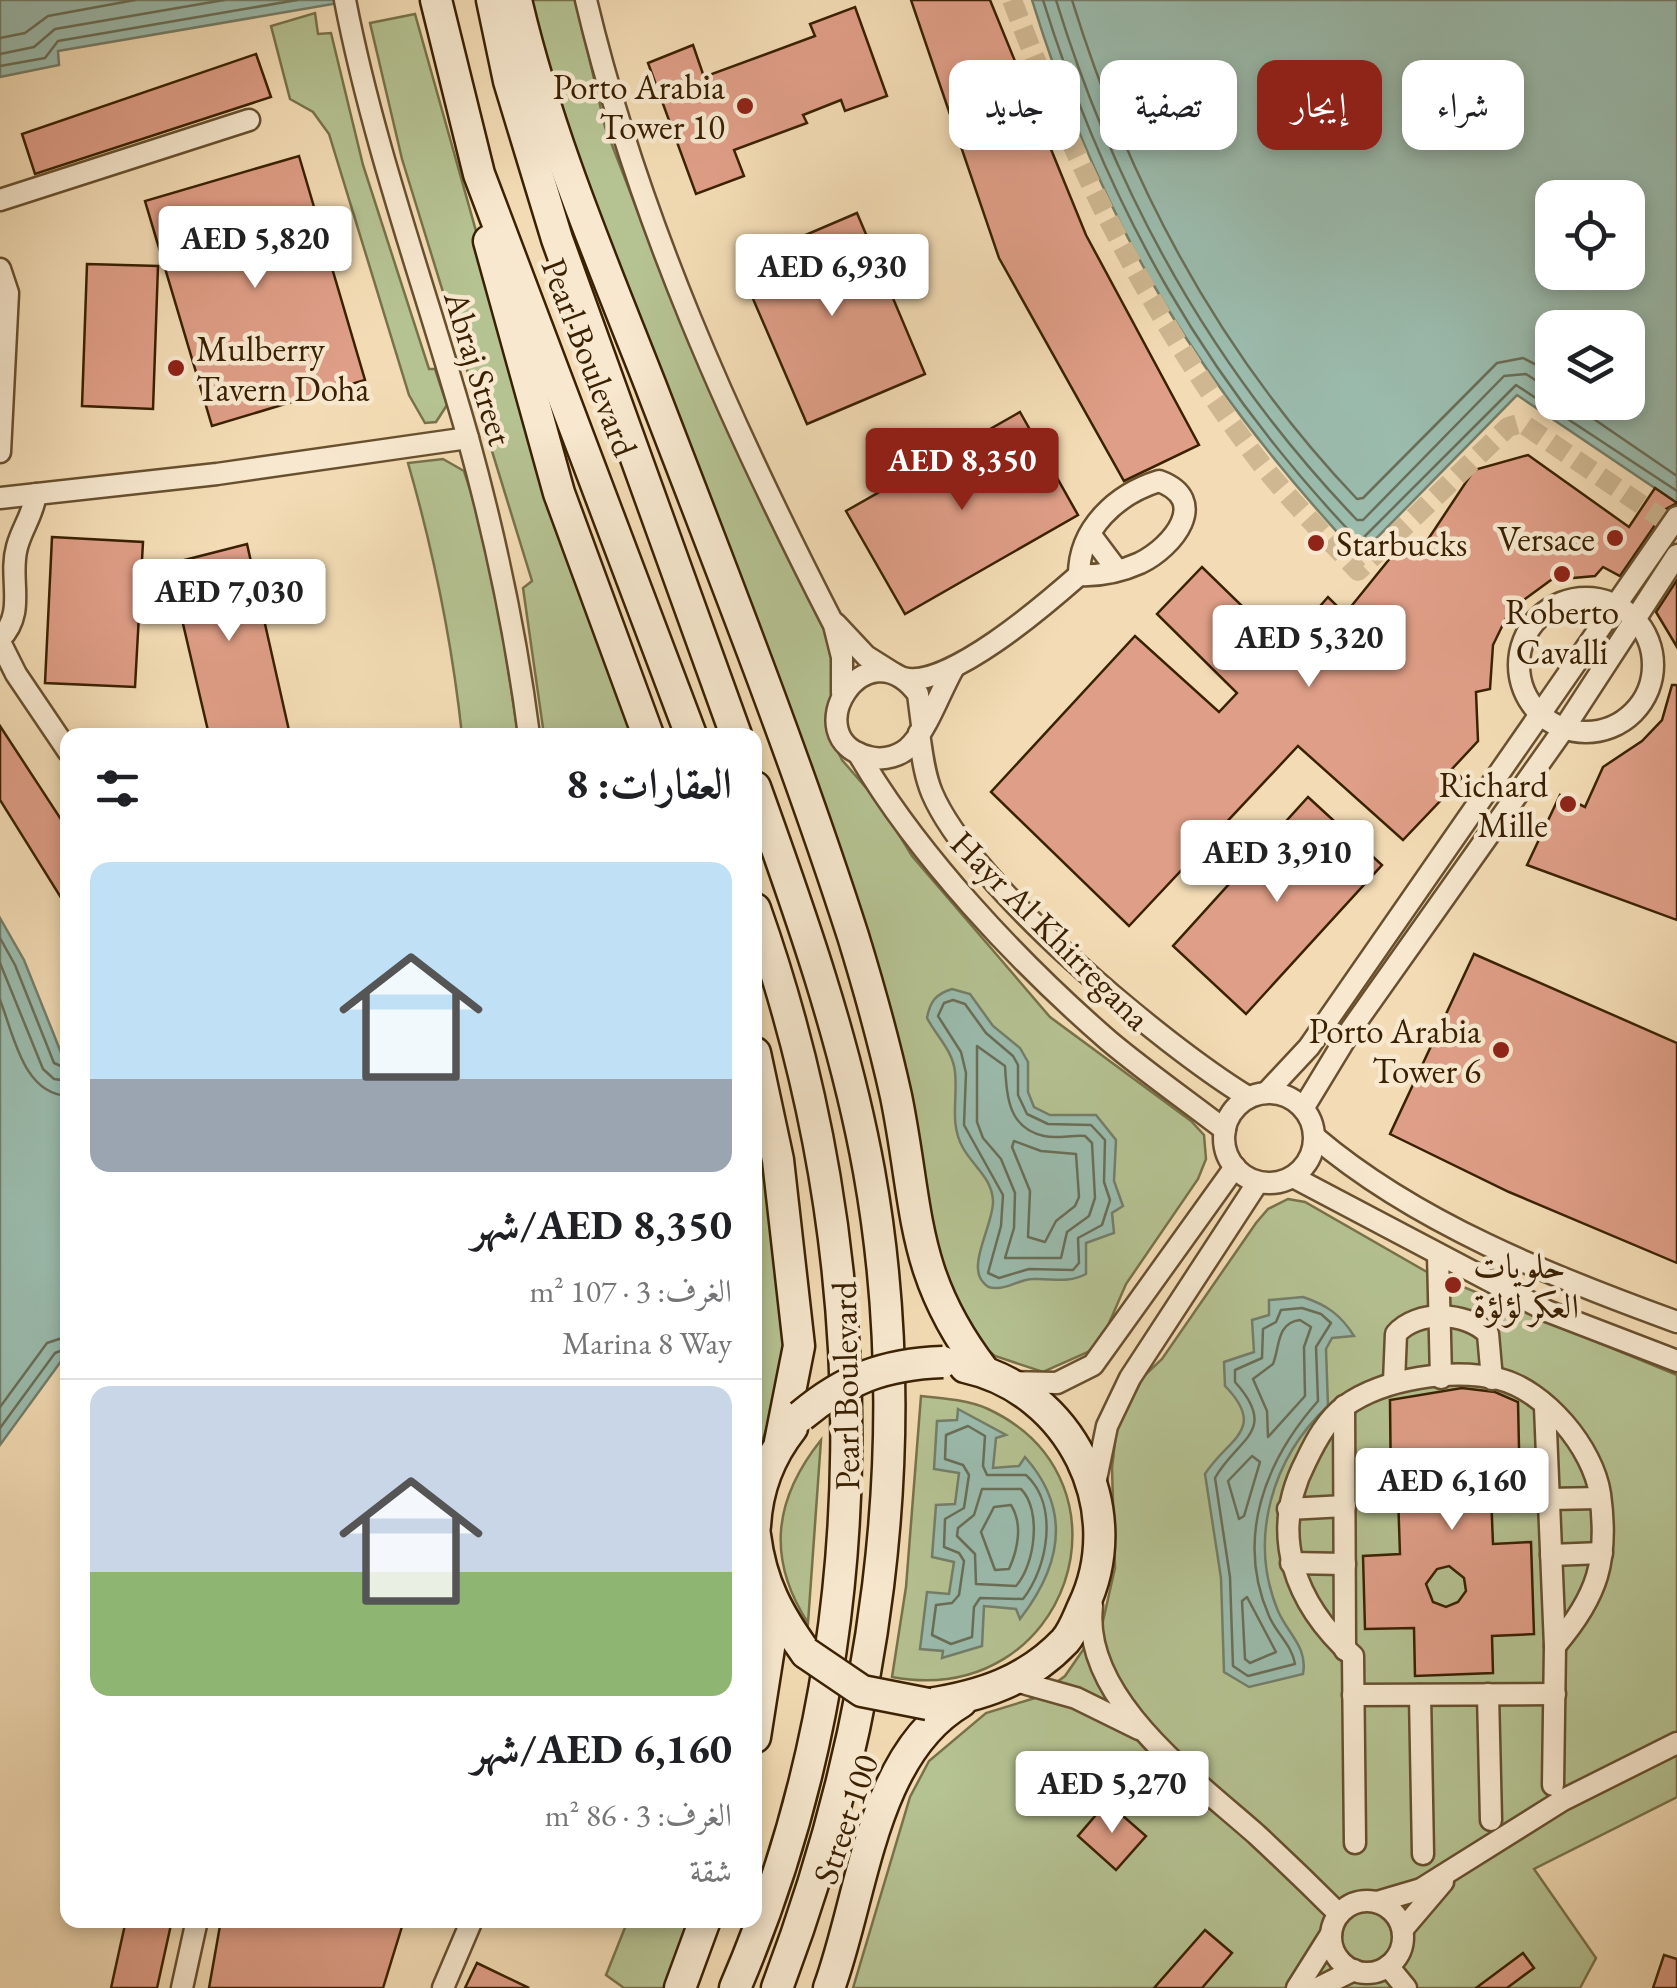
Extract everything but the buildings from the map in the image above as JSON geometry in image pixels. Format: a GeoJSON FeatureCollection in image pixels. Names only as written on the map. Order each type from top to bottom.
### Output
{"type":"FeatureCollection","features":[{"type":"Feature","properties":{"kind":"main road","name":"Pearl Boulevard"},"geometry":{"type":"LineString","coordinates":[[492,0],[513,96],[552,224],[733,728]]}},
{"type":"Feature","properties":{"kind":"main road"},"geometry":{"type":"LineString","coordinates":[[516,0],[536,85],[570,183],[690,487],[853,937],[896,1095],[921,1249],[934,1291],[951,1328],[996,1376],[1038,1402],[1062,1427],[1082,1456],[1094,1489],[1101,1535],[1095,1582],[1068,1639],[1016,1681],[968,1698],[928,1704],[862,1690],[806,1653],[775,1610],[762,1579]]}},
{"type":"Feature","properties":{"kind":"main road","name":"Pearl Boulevard"},"geometry":{"type":"LineString","coordinates":[[437,4],[479,174],[687,728]]}},
{"type":"Feature","properties":{"kind":"main road"},"geometry":{"type":"LineString","coordinates":[[479,174],[488,238],[538,423],[646,728]]}},
{"type":"Feature","properties":{"kind":"main road","name":"Pearl Boulevard"},"geometry":{"type":"LineString","coordinates":[[762,807],[817,964],[869,1172],[881,1278],[888,1416],[881,1564],[852,1752],[808,1901],[777,1988]]}},
{"type":"Feature","properties":{"kind":"main road","name":"Pearl Boulevard"},"geometry":{"type":"LineString","coordinates":[[762,932],[808,1084],[826,1174],[842,1287],[848,1469],[833,1630],[808,1766],[762,1919]]}},
{"type":"Feature","properties":{"kind":"main road"},"geometry":{"type":"LineString","coordinates":[[762,1086],[778,1160],[799,1346],[780,1442],[762,1492]]}},
{"type":"Feature","properties":{"kind":"main road"},"geometry":{"type":"LineString","coordinates":[[780,1442],[800,1416],[830,1391],[866,1373],[904,1363],[943,1362],[996,1376]]}},
{"type":"Feature","properties":{"kind":"main road"},"geometry":{"type":"LineString","coordinates":[[762,1693],[775,1610]]}},
{"type":"Feature","properties":{"kind":"main road","name":"Street 100"},"geometry":{"type":"LineString","coordinates":[[828,1988],[898,1768],[922,1733],[968,1698]]}},
{"type":"Feature","properties":{"kind":"main road"},"geometry":{"type":"LineString","coordinates":[[680,1988],[702,1928]]}},
{"type":"Feature","properties":{"kind":"main road","name":"Pearl Boulevard"},"geometry":{"type":"LineString","coordinates":[[735,1988],[759,1928]]}},
{"type":"Feature","properties":{"kind":"street","name":"Abraj Street"},"geometry":{"type":"LineString","coordinates":[[345,0],[384,166],[468,438],[514,627],[528,728]]}},
{"type":"Feature","properties":{"kind":"street"},"geometry":{"type":"LineString","coordinates":[[586,0],[618,123],[668,271],[826,610],[842,656],[838,726],[858,753],[892,756],[904,752],[953,669]]}},
{"type":"Feature","properties":{"kind":"street"},"geometry":{"type":"LineString","coordinates":[[0,200],[249,120]]}},
{"type":"Feature","properties":{"kind":"street"},"geometry":{"type":"LineString","coordinates":[[0,269],[8,292],[0,452]]}},
{"type":"Feature","properties":{"kind":"street"},"geometry":{"type":"LineString","coordinates":[[0,498],[468,438]]}},
{"type":"Feature","properties":{"kind":"street"},"geometry":{"type":"LineString","coordinates":[[842,693],[856,679],[874,672],[918,680],[953,669],[1079,575],[1101,576],[1152,556],[1178,528],[1186,498],[1180,488],[1160,481],[1126,492],[1090,534],[1079,557],[1079,575]]}},
{"type":"Feature","properties":{"kind":"street"},"geometry":{"type":"LineString","coordinates":[[36,494],[31,522],[17,548],[13,620],[0,641],[16,674],[60,739]]}},
{"type":"Feature","properties":{"kind":"street"},"geometry":{"type":"LineString","coordinates":[[1677,517],[1308,1046],[1258,1094],[1233,1110],[1224,1130],[1224,1143],[1234,1168],[1258,1182],[1293,1177],[1547,1311],[1677,1361]]}},
{"type":"Feature","properties":{"kind":"street"},"geometry":{"type":"LineString","coordinates":[[1090,534],[1118,570]]}},
{"type":"Feature","properties":{"kind":"street"},"geometry":{"type":"LineString","coordinates":[[1304,1107],[1449,887],[1563,730],[1677,556]]}},
{"type":"Feature","properties":{"kind":"street"},"geometry":{"type":"LineString","coordinates":[[1567,600],[1622,600],[1640,613],[1654,667],[1649,692],[1634,714],[1614,728],[1588,734],[1563,730],[1541,716],[1522,686],[1519,668],[1527,634],[1551,608],[1567,600]]}},
{"type":"Feature","properties":{"kind":"street"},"geometry":{"type":"LineString","coordinates":[[826,610],[855,645],[898,676],[922,704],[921,729]]}},
{"type":"Feature","properties":{"kind":"street","name":"Hayr Al Khirregana"},"geometry":{"type":"LineString","coordinates":[[921,729],[925,773],[942,813],[993,878],[1157,1032],[1258,1094]]}},
{"type":"Feature","properties":{"kind":"street","name":"Hayr Al Khirregana"},"geometry":{"type":"LineString","coordinates":[[858,753],[886,800],[918,842],[1042,978],[1109,1041],[1224,1130]]}},
{"type":"Feature","properties":{"kind":"street"},"geometry":{"type":"LineString","coordinates":[[1428,873],[1449,887]]}},
{"type":"Feature","properties":{"kind":"street"},"geometry":{"type":"LineString","coordinates":[[1258,1094],[1293,1098],[1304,1107],[1315,1137],[1352,1169],[1447,1222],[1534,1264],[1677,1322]]}},
{"type":"Feature","properties":{"kind":"street"},"geometry":{"type":"LineString","coordinates":[[1293,1177],[1309,1160],[1315,1137]]}},
{"type":"Feature","properties":{"kind":"street"},"geometry":{"type":"LineString","coordinates":[[996,1376],[1057,1383],[1093,1365],[1234,1168]]}},
{"type":"Feature","properties":{"kind":"street"},"geometry":{"type":"LineString","coordinates":[[1094,1489],[1108,1426],[1130,1378],[1258,1182]]}},
{"type":"Feature","properties":{"kind":"street"},"geometry":{"type":"LineString","coordinates":[[1438,1254],[1441,1378]]}},
{"type":"Feature","properties":{"kind":"street"},"geometry":{"type":"LineString","coordinates":[[1394,1382],[1396,1334],[1415,1320],[1440,1318],[1463,1318],[1481,1327],[1492,1343],[1492,1379]]}},
{"type":"Feature","properties":{"kind":"street"},"geometry":{"type":"LineString","coordinates":[[1354,1844],[1353,1656],[1310,1610],[1291,1563],[1288,1509],[1318,1436],[1344,1406],[1394,1382],[1500,1379],[1545,1407],[1572,1430],[1590,1460],[1600,1498],[1602,1553],[1595,1590],[1555,1646]]}},
{"type":"Feature","properties":{"kind":"street"},"geometry":{"type":"LineString","coordinates":[[1344,1406],[1345,1650]]}},
{"type":"Feature","properties":{"kind":"street"},"geometry":{"type":"LineString","coordinates":[[1545,1407],[1555,1646],[1553,1785]]}},
{"type":"Feature","properties":{"kind":"street"},"geometry":{"type":"LineString","coordinates":[[1549,1499],[1600,1498]]}},
{"type":"Feature","properties":{"kind":"street"},"geometry":{"type":"LineString","coordinates":[[1288,1509],[1345,1506]]}},
{"type":"Feature","properties":{"kind":"street"},"geometry":{"type":"LineString","coordinates":[[1551,1555],[1602,1553]]}},
{"type":"Feature","properties":{"kind":"street"},"geometry":{"type":"LineString","coordinates":[[1291,1563],[1345,1564]]}},
{"type":"Feature","properties":{"kind":"street"},"geometry":{"type":"LineString","coordinates":[[1095,1582],[1089,1629],[1111,1686],[1146,1732],[1340,1914]]}},
{"type":"Feature","properties":{"kind":"street"},"geometry":{"type":"LineString","coordinates":[[1016,1681],[1076,1698],[1146,1732]]}},
{"type":"Feature","properties":{"kind":"street"},"geometry":{"type":"LineString","coordinates":[[1488,1694],[1491,1820]]}},
{"type":"Feature","properties":{"kind":"street"},"geometry":{"type":"LineString","coordinates":[[1353,1695],[1555,1694]]}},
{"type":"Feature","properties":{"kind":"street"},"geometry":{"type":"LineString","coordinates":[[1420,1695],[1423,1854]]}},
{"type":"Feature","properties":{"kind":"street"},"geometry":{"type":"LineString","coordinates":[[1296,1988],[1332,1934],[1340,1914],[1356,1902],[1378,1902],[1420,1889],[1563,1800],[1677,1743]]}},
{"type":"Feature","properties":{"kind":"street"},"geometry":{"type":"LineString","coordinates":[[1403,1928],[1454,1869]]}},
{"type":"Feature","properties":{"kind":"street"},"geometry":{"type":"LineString","coordinates":[[1332,1934],[1334,1952],[1354,1970],[1372,1973],[1388,1966],[1401,1949],[1403,1928],[1394,1912],[1378,1902]]}},
{"type":"Feature","properties":{"kind":"street"},"geometry":{"type":"LineString","coordinates":[[182,1988],[195,1928]]}},
{"type":"Feature","properties":{"kind":"street"},"geometry":{"type":"LineString","coordinates":[[443,1988],[469,1928]]}},
{"type":"Feature","properties":{"kind":"street"},"geometry":{"type":"LineString","coordinates":[[1388,1966],[1406,1988]]}},
{"type":"Feature","properties":{"kind":"street"},"geometry":{"type":"LineString","coordinates":[[1318,1988],[1354,1970]]}},
{"type":"Feature","properties":{"kind":"green space"},"geometry":{"type":"Polygon","coordinates":[[[525,0],[576,0],[605,127],[675,308],[826,625],[838,670],[830,735],[842,760],[881,805],[912,856],[1050,1017],[1191,1121],[1204,1135],[1206,1159],[1198,1179],[1126,1284],[1103,1337],[1088,1352],[1043,1372],[995,1356],[968,1333],[948,1305],[911,1129],[525,0]]]}},
{"type":"Feature","properties":{"kind":"green space"},"geometry":{"type":"Polygon","coordinates":[[[315,13],[318,34],[331,33],[363,165],[429,369],[435,369],[447,405],[436,422],[425,423],[409,395],[329,134],[313,112],[290,99],[271,26],[315,13]]]}},
{"type":"Feature","properties":{"kind":"green space"},"geometry":{"type":"Polygon","coordinates":[[[415,14],[528,416],[639,728],[543,728],[523,588],[532,581],[402,159],[370,23],[415,14]]]}},
{"type":"Feature","properties":{"kind":"green space"},"geometry":{"type":"Polygon","coordinates":[[[443,459],[464,471],[497,602],[517,728],[461,728],[441,598],[408,463],[443,459]]]}},
{"type":"Feature","properties":{"kind":"green space"},"geometry":{"type":"Polygon","coordinates":[[[762,1154],[781,1259],[786,1316],[786,1358],[762,1440],[762,1154]]]}},
{"type":"Feature","properties":{"kind":"green space"},"geometry":{"type":"Polygon","coordinates":[[[1288,1199],[1305,1202],[1427,1272],[1677,1375],[1677,1797],[1534,1869],[1596,1958],[1580,1988],[853,1988],[910,1797],[929,1761],[986,1713],[1035,1698],[1065,1676],[1103,1621],[1115,1568],[1112,1468],[1117,1425],[1144,1376],[1162,1359],[1256,1223],[1268,1209],[1288,1199]]]}},
{"type":"Feature","properties":{"kind":"green space"},"geometry":{"type":"Polygon","coordinates":[[[921,1396],[981,1406],[1036,1443],[1063,1486],[1072,1534],[1065,1582],[1041,1626],[1003,1659],[953,1678],[892,1677],[906,1587],[921,1396]]]}},
{"type":"Feature","properties":{"kind":"green space"},"geometry":{"type":"Polygon","coordinates":[[[821,1440],[808,1623],[786,1575],[781,1529],[793,1484],[821,1440]]]}},
{"type":"Feature","properties":{"kind":"green space"},"geometry":{"type":"Polygon","coordinates":[[[625,1928],[690,1928],[668,1988],[624,1988],[606,1975],[625,1928]]]}},
{"type":"Feature","properties":{"kind":"water"},"geometry":{"type":"Polygon","coordinates":[[[0,0],[356,0],[58,51],[59,65],[0,77],[0,0]]]}},
{"type":"Feature","properties":{"kind":"water"},"geometry":{"type":"Polygon","coordinates":[[[1032,0],[1677,0],[1677,503],[1554,420],[1645,420],[1645,310],[1535,310],[1535,407],[1517,395],[1359,556],[1250,428],[1203,364],[1161,298],[1080,133],[1080,60],[1052,60],[1032,0]]]}},
{"type":"Feature","properties":{"kind":"water"},"geometry":{"type":"Polygon","coordinates":[[[0,918],[24,960],[60,1050],[60,1363],[0,1445],[0,918]]]}},
{"type":"Feature","properties":{"kind":"water"},"geometry":{"type":"Polygon","coordinates":[[[952,989],[970,994],[993,1026],[1020,1048],[1028,1062],[1028,1092],[1034,1107],[1050,1115],[1096,1115],[1116,1140],[1114,1181],[1123,1206],[1112,1213],[1114,1233],[1086,1243],[1086,1274],[1066,1280],[1028,1279],[996,1288],[987,1286],[979,1275],[979,1255],[992,1210],[992,1193],[959,1139],[954,1064],[927,1018],[935,999],[952,989]]]}},
{"type":"Feature","properties":{"kind":"water"},"geometry":{"type":"Polygon","coordinates":[[[1303,1297],[1333,1312],[1354,1336],[1332,1338],[1326,1349],[1328,1406],[1292,1450],[1271,1501],[1266,1528],[1269,1584],[1278,1611],[1300,1648],[1303,1674],[1249,1687],[1224,1672],[1221,1578],[1205,1474],[1243,1424],[1243,1413],[1225,1386],[1224,1362],[1254,1352],[1252,1320],[1269,1315],[1269,1300],[1303,1297]]]}},
{"type":"Feature","properties":{"kind":"water"},"geometry":{"type":"Polygon","coordinates":[[[958,1409],[1006,1435],[996,1438],[993,1468],[1019,1466],[1025,1457],[1050,1497],[1056,1538],[1045,1579],[1020,1619],[1016,1609],[984,1606],[982,1646],[942,1658],[943,1651],[920,1649],[927,1592],[949,1594],[954,1562],[932,1557],[936,1505],[955,1504],[959,1473],[934,1469],[937,1421],[957,1420],[958,1409]]]}},
{"type":"Feature","properties":{"kind":"tunnel"},"geometry":{"type":"LineString","coordinates":[[1012,0],[1086,174],[1176,340],[1259,461],[1358,571],[1508,427],[1522,423],[1677,529]]}},
{"type":"Feature","properties":{"kind":"place","name":"Porto Arabia Tower 10"},"geometry":{"type":"Point","coordinates":[745,106]}},
{"type":"Feature","properties":{"kind":"place","name":"Mulberry Tavern Doha"},"geometry":{"type":"Point","coordinates":[176,368]}},
{"type":"Feature","properties":{"kind":"place","name":"Versace"},"geometry":{"type":"Point","coordinates":[1615,538]}},
{"type":"Feature","properties":{"kind":"place","name":"Starbucks"},"geometry":{"type":"Point","coordinates":[1316,543]}},
{"type":"Feature","properties":{"kind":"place","name":"Roberto Cavalli"},"geometry":{"type":"Point","coordinates":[1562,574]}},
{"type":"Feature","properties":{"kind":"place","name":"Richard Mille"},"geometry":{"type":"Point","coordinates":[1568,804]}},
{"type":"Feature","properties":{"kind":"place","name":"Porto Arabia Tower 6"},"geometry":{"type":"Point","coordinates":[1501,1050]}},
{"type":"Feature","properties":{"kind":"place","name":"حلويات العكر لؤلؤة"},"geometry":{"type":"Point","coordinates":[1453,1285]}}]}
